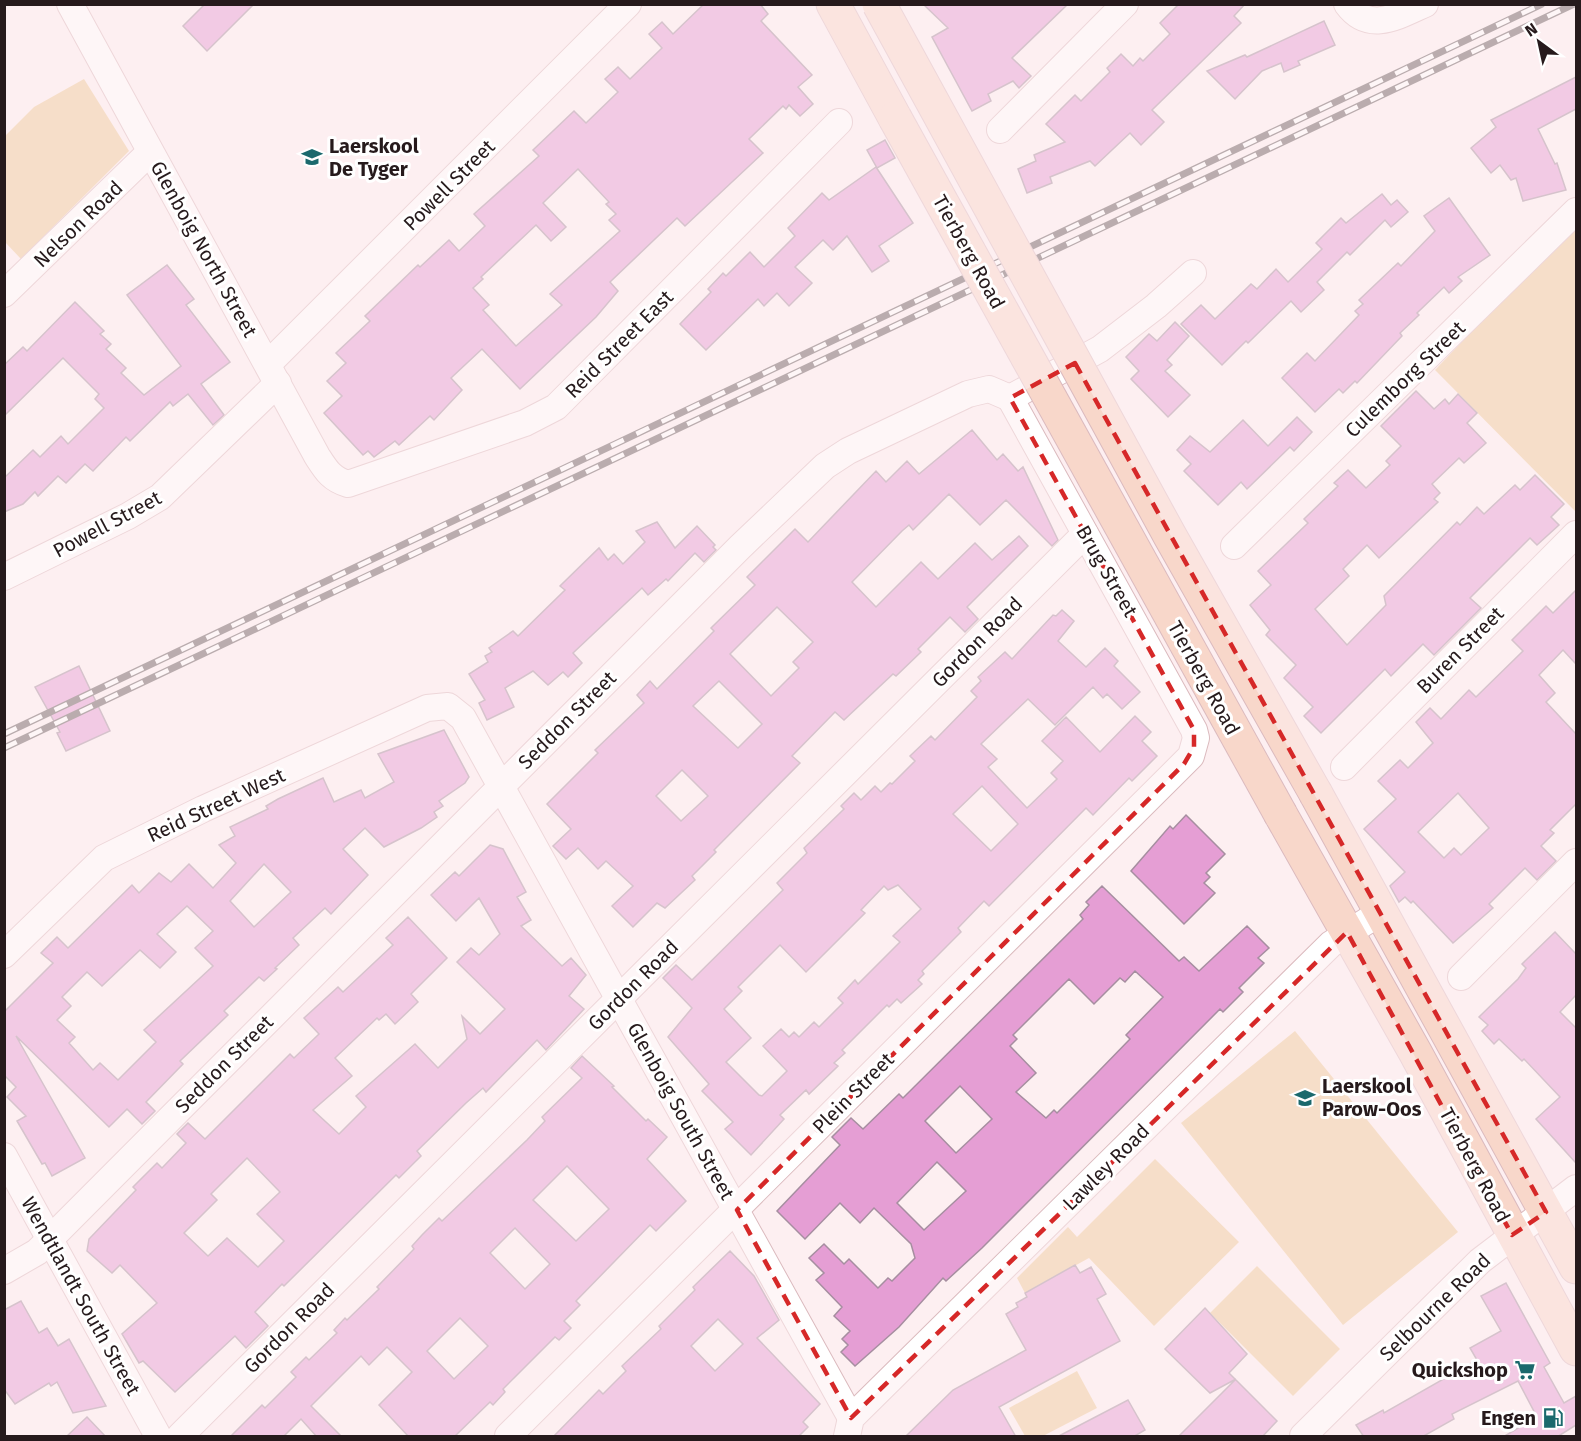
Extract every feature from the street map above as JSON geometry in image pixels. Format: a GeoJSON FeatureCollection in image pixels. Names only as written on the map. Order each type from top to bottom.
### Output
{"type":"FeatureCollection","features":[{"type":"Feature","properties":{"kind":"main road","name":"Tierberg Road"},"geometry":{"type":"LineString","coordinates":[[833,4],[1576,1349]]}},
{"type":"Feature","properties":{"kind":"main road","name":"Tierberg Road"},"geometry":{"type":"LineString","coordinates":[[879,4],[1170,536],[1316,794],[1576,1267]]}},
{"type":"Feature","properties":{"kind":"street","name":"Glenboig North Street"},"geometry":{"type":"LineString","coordinates":[[70,4],[328,474],[337,481],[348,484]]}},
{"type":"Feature","properties":{"kind":"street","name":"Powell Street"},"geometry":{"type":"LineString","coordinates":[[4,577],[128,516],[160,497],[273,374],[628,4]]}},
{"type":"Feature","properties":{"kind":"street"},"geometry":{"type":"LineString","coordinates":[[1000,130],[1125,4]]}},
{"type":"Feature","properties":{"kind":"street"},"geometry":{"type":"LineString","coordinates":[[1347,4],[1361,18],[1372,22],[1386,21],[1425,4]]}},
{"type":"Feature","properties":{"kind":"street","name":"Reid Street East"},"geometry":{"type":"LineString","coordinates":[[348,484],[525,423],[556,407],[838,122]]}},
{"type":"Feature","properties":{"kind":"street","name":"Nelson Road"},"geometry":{"type":"LineString","coordinates":[[4,294],[150,152]]}},
{"type":"Feature","properties":{"kind":"street","name":"Culemborg Street"},"geometry":{"type":"LineString","coordinates":[[1234,546],[1576,211]]}},
{"type":"Feature","properties":{"kind":"street"},"geometry":{"type":"LineString","coordinates":[[1010,398],[1100,349],[1156,306],[1193,273]]}},
{"type":"Feature","properties":{"kind":"street","name":"Seddon Street"},"geometry":{"type":"LineString","coordinates":[[4,1271],[37,1252],[501,786],[825,466],[848,452],[968,394],[989,389],[1010,398]]}},
{"type":"Feature","properties":{"kind":"street","name":"Brug Street"},"geometry":{"type":"LineString","coordinates":[[1010,398],[1194,730],[1194,747]]}},
{"type":"Feature","properties":{"kind":"street","name":"Gordon Road"},"geometry":{"type":"LineString","coordinates":[[180,1437],[1085,534]]}},
{"type":"Feature","properties":{"kind":"street","name":"Buren Street"},"geometry":{"type":"LineString","coordinates":[[1344,767],[1576,534]]}},
{"type":"Feature","properties":{"kind":"street","name":"Reid Street West"},"geometry":{"type":"LineString","coordinates":[[4,955],[104,858],[203,809],[427,708],[448,705],[456,710]]}},
{"type":"Feature","properties":{"kind":"street","name":"Glenboig South Street"},"geometry":{"type":"LineString","coordinates":[[456,710],[501,786],[737,1210],[849,1427]]}},
{"type":"Feature","properties":{"kind":"street","name":"Plein Street"},"geometry":{"type":"LineString","coordinates":[[508,1437],[1184,764],[1194,747]]}},
{"type":"Feature","properties":{"kind":"street"},"geometry":{"type":"LineString","coordinates":[[1461,977],[1576,862]]}},
{"type":"Feature","properties":{"kind":"street","name":"Lawley Road"},"geometry":{"type":"LineString","coordinates":[[849,1427],[1331,944],[1381,912]]}},
{"type":"Feature","properties":{"kind":"street","name":"Wendtlandt South Street"},"geometry":{"type":"LineString","coordinates":[[4,1156],[158,1437]]}},
{"type":"Feature","properties":{"kind":"street","name":"Selbourne Road"},"geometry":{"type":"LineString","coordinates":[[1303,1437],[1480,1261],[1576,1188]]}},
{"type":"Feature","properties":{"kind":"highlighted area"},"geometry":{"type":"Polygon","coordinates":[[[1075,363],[1546,1212],[1512,1235],[1347,932],[851,1418],[737,1210],[1184,764],[1194,747],[1194,730],[1010,398],[1075,363]]]}},
{"type":"Feature","properties":{"kind":"shaded area"},"geometry":{"type":"Polygon","coordinates":[[[84,79],[129,151],[21,259],[5,242],[5,136],[34,107],[84,79]]]}},
{"type":"Feature","properties":{"kind":"shaded area"},"geometry":{"type":"Polygon","coordinates":[[[1576,222],[1576,512],[1435,370],[1576,222]]]}},
{"type":"Feature","properties":{"kind":"shaded area"},"geometry":{"type":"Polygon","coordinates":[[[1295,1031],[1458,1232],[1343,1325],[1181,1123],[1295,1031]]]}},
{"type":"Feature","properties":{"kind":"shaded area"},"geometry":{"type":"Polygon","coordinates":[[[1155,1159],[1239,1242],[1154,1326],[1089,1258],[1025,1293],[1017,1278],[1068,1227],[1077,1237],[1155,1159]]]}},
{"type":"Feature","properties":{"kind":"shaded area"},"geometry":{"type":"Polygon","coordinates":[[[1257,1266],[1340,1349],[1293,1396],[1210,1313],[1257,1266]]]}},
{"type":"Feature","properties":{"kind":"shaded area"},"geometry":{"type":"Polygon","coordinates":[[[1077,1371],[1097,1408],[1043,1436],[1025,1436],[1009,1408],[1077,1371]]]}},
{"type":"Feature","properties":{"kind":"building"},"geometry":{"type":"Polygon","coordinates":[[[205,4],[254,4],[207,51],[183,26],[205,4]]]}},
{"type":"Feature","properties":{"kind":"building"},"geometry":{"type":"Polygon","coordinates":[[[704,4],[760,4],[768,14],[761,21],[812,75],[798,87],[813,104],[800,116],[789,105],[786,109],[783,106],[749,139],[763,153],[685,226],[677,218],[610,282],[618,291],[596,317],[520,389],[482,349],[451,378],[462,390],[434,420],[430,416],[399,445],[395,441],[374,457],[368,451],[363,455],[324,413],[342,396],[327,381],[346,363],[336,353],[370,321],[365,316],[418,265],[420,267],[449,240],[459,251],[485,226],[474,214],[539,156],[533,150],[574,111],[586,123],[618,92],[605,79],[618,67],[630,79],[662,48],[649,34],[662,22],[673,34],[704,4]],[[578,169],[543,203],[566,227],[551,241],[536,225],[481,277],[483,279],[473,288],[489,305],[483,310],[516,346],[562,305],[550,294],[620,231],[609,220],[616,214],[606,204],[609,202],[578,169]]]}},
{"type":"Feature","properties":{"kind":"building"},"geometry":{"type":"Polygon","coordinates":[[[923,4],[1068,4],[1012,58],[1031,76],[1019,88],[1013,81],[988,94],[991,101],[972,111],[932,37],[948,28],[923,4]]]}},
{"type":"Feature","properties":{"kind":"building"},"geometry":{"type":"Polygon","coordinates":[[[1179,4],[1245,4],[1234,16],[1241,23],[1152,110],[1164,122],[1141,145],[1130,133],[1095,166],[1090,161],[1050,177],[1052,183],[1027,193],[1018,169],[1036,161],[1034,155],[1065,142],[1046,124],[1075,95],[1081,101],[1110,72],[1107,68],[1121,54],[1133,66],[1140,58],[1143,61],[1170,34],[1160,23],[1179,4]]]}},
{"type":"Feature","properties":{"kind":"building"},"geometry":{"type":"Polygon","coordinates":[[[1324,21],[1335,45],[1298,61],[1300,65],[1284,72],[1281,63],[1262,71],[1235,99],[1207,71],[1245,55],[1247,57],[1324,21]]]}},
{"type":"Feature","properties":{"kind":"building"},"geometry":{"type":"Polygon","coordinates":[[[1576,77],[1576,109],[1538,129],[1555,164],[1557,163],[1566,190],[1523,201],[1516,178],[1511,180],[1500,165],[1491,173],[1471,148],[1496,127],[1491,120],[1576,77]]]}},
{"type":"Feature","properties":{"kind":"building"},"geometry":{"type":"Polygon","coordinates":[[[885,140],[895,158],[877,168],[867,150],[885,140]]]}},
{"type":"Feature","properties":{"kind":"building"},"geometry":{"type":"Polygon","coordinates":[[[876,167],[913,223],[879,246],[889,261],[872,272],[847,236],[833,250],[823,240],[795,267],[812,283],[789,306],[777,293],[764,306],[758,299],[706,350],[680,324],[711,292],[708,289],[723,273],[726,276],[750,252],[764,267],[795,236],[788,228],[822,193],[829,200],[876,167]]]}},
{"type":"Feature","properties":{"kind":"building"},"geometry":{"type":"Polygon","coordinates":[[[1382,194],[1391,205],[1397,200],[1408,212],[1391,227],[1385,220],[1350,255],[1347,252],[1317,282],[1324,290],[1301,312],[1291,301],[1222,365],[1181,324],[1201,305],[1215,319],[1251,284],[1257,289],[1276,269],[1288,282],[1322,249],[1316,243],[1341,218],[1346,223],[1382,194]]]}},
{"type":"Feature","properties":{"kind":"building"},"geometry":{"type":"Polygon","coordinates":[[[1449,198],[1490,255],[1458,277],[1462,281],[1449,293],[1444,287],[1417,313],[1419,315],[1400,333],[1402,336],[1357,383],[1355,381],[1343,393],[1339,389],[1315,412],[1282,378],[1307,353],[1315,361],[1359,315],[1355,311],[1363,304],[1359,300],[1398,263],[1401,266],[1435,231],[1424,216],[1449,198]]]}},
{"type":"Feature","properties":{"kind":"building"},"geometry":{"type":"Polygon","coordinates":[[[167,265],[194,299],[186,305],[230,362],[201,384],[224,415],[213,425],[188,394],[173,406],[170,402],[130,441],[126,437],[93,471],[85,464],[66,483],[58,476],[38,496],[35,492],[23,504],[4,512],[4,478],[33,450],[40,457],[61,436],[68,444],[104,408],[95,399],[99,394],[63,358],[4,416],[4,365],[23,347],[27,351],[75,302],[104,331],[100,334],[111,344],[106,349],[126,368],[121,373],[144,395],[181,366],[127,295],[167,265]]]}},
{"type":"Feature","properties":{"kind":"building"},"geometry":{"type":"Polygon","coordinates":[[[1175,322],[1189,336],[1167,360],[1172,365],[1165,371],[1190,395],[1168,417],[1131,379],[1139,371],[1126,357],[1149,334],[1157,341],[1175,322]]]}},
{"type":"Feature","properties":{"kind":"building"},"geometry":{"type":"Polygon","coordinates":[[[1416,391],[1434,409],[1445,399],[1449,404],[1458,394],[1477,413],[1467,423],[1486,443],[1464,463],[1459,458],[1432,484],[1440,493],[1434,499],[1438,502],[1379,558],[1367,545],[1343,569],[1349,576],[1315,609],[1347,645],[1386,605],[1384,596],[1457,522],[1460,525],[1477,507],[1484,514],[1515,485],[1520,490],[1535,475],[1564,504],[1551,517],[1559,525],[1537,545],[1530,538],[1470,598],[1481,608],[1434,655],[1423,644],[1391,676],[1385,669],[1321,733],[1304,716],[1313,707],[1284,678],[1296,665],[1266,635],[1270,630],[1250,605],[1271,585],[1258,571],[1308,523],[1304,519],[1338,486],[1334,483],[1348,470],[1366,488],[1390,465],[1386,461],[1401,446],[1381,426],[1416,391]]]}},
{"type":"Feature","properties":{"kind":"building"},"geometry":{"type":"Polygon","coordinates":[[[1297,417],[1312,432],[1294,451],[1290,447],[1247,489],[1241,482],[1218,505],[1184,471],[1191,464],[1177,450],[1190,436],[1210,452],[1243,420],[1268,446],[1297,417]]]}},
{"type":"Feature","properties":{"kind":"building"},"geometry":{"type":"Polygon","coordinates":[[[972,430],[997,460],[1003,454],[1018,471],[1023,467],[1058,540],[1052,546],[1006,500],[980,525],[949,494],[913,530],[909,525],[902,531],[852,582],[876,607],[921,562],[938,579],[975,543],[992,560],[1019,536],[1028,546],[967,607],[978,619],[965,632],[950,617],[918,649],[921,652],[896,676],[893,674],[844,720],[835,712],[792,756],[800,763],[714,850],[716,852],[692,876],[695,880],[665,908],[657,903],[633,927],[612,906],[633,886],[606,861],[598,869],[578,848],[566,859],[553,846],[571,829],[547,804],[598,753],[595,750],[644,703],[637,695],[650,681],[657,689],[714,631],[711,628],[755,585],[747,577],[795,529],[808,542],[876,471],[886,482],[907,461],[919,474],[972,430]],[[777,607],[730,654],[771,696],[799,668],[793,662],[813,642],[777,607]],[[719,681],[693,706],[738,748],[762,724],[719,681]],[[682,770],[656,796],[681,821],[708,796],[682,770]]]}},
{"type":"Feature","properties":{"kind":"building"},"geometry":{"type":"Polygon","coordinates":[[[657,522],[675,548],[697,526],[715,545],[713,547],[716,550],[704,562],[695,553],[668,581],[666,579],[648,595],[642,588],[573,653],[582,663],[568,677],[563,672],[548,685],[533,671],[505,688],[514,707],[487,720],[479,703],[485,700],[469,674],[488,662],[485,656],[492,652],[489,648],[513,631],[518,636],[565,590],[560,586],[599,548],[608,560],[614,554],[623,564],[645,542],[636,531],[657,522]]]}},
{"type":"Feature","properties":{"kind":"building"},"geometry":{"type":"Polygon","coordinates":[[[1576,590],[1576,664],[1563,650],[1539,675],[1555,693],[1546,702],[1576,734],[1576,804],[1550,830],[1554,833],[1541,846],[1556,861],[1537,880],[1525,868],[1489,904],[1493,908],[1453,943],[1413,901],[1411,903],[1405,897],[1399,902],[1390,886],[1405,872],[1364,829],[1396,799],[1378,781],[1400,760],[1408,768],[1433,743],[1416,722],[1430,708],[1441,719],[1469,690],[1476,697],[1523,651],[1512,640],[1546,606],[1553,613],[1576,590]],[[1458,793],[1418,832],[1444,858],[1454,848],[1461,855],[1489,828],[1458,793]]]}},
{"type":"Feature","properties":{"kind":"building"},"geometry":{"type":"Polygon","coordinates":[[[1062,610],[1074,621],[1058,641],[1086,667],[1105,648],[1118,661],[1114,666],[1140,692],[1122,709],[1107,694],[1103,698],[1093,687],[1055,725],[1028,699],[981,744],[997,759],[988,767],[1027,808],[1057,779],[1051,773],[1063,761],[1042,741],[1066,717],[1100,752],[1135,716],[1151,732],[1142,741],[1157,756],[1132,781],[1129,778],[1093,815],[1086,808],[989,906],[984,901],[958,928],[961,932],[922,971],[924,974],[918,980],[922,984],[901,1003],[897,999],[889,1007],[887,1005],[842,1050],[845,1053],[834,1063],[838,1066],[809,1094],[806,1090],[780,1115],[784,1119],[751,1155],[725,1129],[733,1122],[702,1091],[709,1084],[668,1037],[692,1008],[663,978],[676,965],[692,980],[783,890],[777,883],[807,853],[804,848],[844,809],[841,806],[854,793],[861,800],[875,786],[881,792],[890,783],[892,784],[915,761],[910,756],[931,736],[935,740],[977,697],[971,691],[981,681],[978,677],[1005,652],[1012,659],[1053,615],[1056,616],[1062,610]],[[982,786],[953,814],[991,851],[1018,824],[982,786]],[[898,885],[888,890],[884,886],[861,910],[865,913],[806,972],[780,945],[738,987],[742,991],[724,1009],[751,1038],[726,1062],[759,1095],[762,1096],[787,1071],[763,1046],[781,1029],[789,1037],[794,1032],[799,1037],[814,1022],[819,1027],[843,1003],[838,998],[855,980],[858,984],[900,942],[893,936],[921,909],[898,885]]]}},
{"type":"Feature","properties":{"kind":"building"},"geometry":{"type":"Polygon","coordinates":[[[79,666],[110,731],[66,751],[57,733],[60,732],[35,687],[79,666]]]}},
{"type":"Feature","properties":{"kind":"building"},"geometry":{"type":"Polygon","coordinates":[[[444,730],[469,777],[465,783],[439,801],[443,806],[434,812],[437,817],[421,828],[384,847],[365,828],[343,849],[368,875],[331,914],[325,908],[293,938],[299,945],[275,968],[277,969],[264,981],[259,977],[224,1011],[228,1015],[180,1061],[183,1064],[146,1102],[155,1111],[142,1124],[127,1109],[109,1127],[16,1036],[85,1158],[52,1176],[45,1163],[42,1164],[17,1121],[26,1116],[7,1097],[16,1087],[4,1075],[4,1012],[53,963],[41,953],[57,937],[68,948],[132,885],[139,893],[159,873],[171,882],[189,864],[213,888],[236,863],[219,845],[235,836],[230,827],[268,809],[266,806],[278,799],[323,778],[334,802],[361,790],[365,798],[394,782],[378,754],[444,730]],[[264,864],[230,901],[254,927],[291,892],[264,864]],[[187,906],[157,934],[176,952],[160,968],[140,950],[102,986],[87,972],[62,997],[71,1006],[57,1020],[75,1037],[69,1043],[93,1070],[100,1063],[118,1080],[156,1042],[144,1030],[213,966],[195,948],[213,931],[187,906]]]}},
{"type":"Feature","properties":{"kind":"building"},"geometry":{"type":"Polygon","coordinates":[[[1186,815],[1225,854],[1206,873],[1210,877],[1204,883],[1215,893],[1184,924],[1131,871],[1170,826],[1173,829],[1186,815]]]}},
{"type":"Feature","properties":{"kind":"building"},"geometry":{"type":"Polygon","coordinates":[[[490,845],[503,849],[526,892],[517,897],[531,920],[521,926],[562,966],[571,958],[586,975],[569,996],[584,1009],[546,1050],[537,1040],[486,1092],[483,1088],[466,1103],[417,1151],[421,1156],[399,1178],[396,1175],[284,1286],[282,1284],[255,1312],[268,1326],[246,1348],[235,1336],[175,1392],[143,1361],[139,1363],[122,1334],[157,1303],[120,1265],[112,1273],[87,1251],[89,1239],[136,1190],[133,1187],[157,1163],[162,1168],[186,1143],[177,1134],[188,1123],[205,1139],[290,1054],[294,1058],[319,1034],[304,1018],[338,987],[343,992],[393,945],[386,938],[408,917],[447,958],[411,994],[418,1002],[395,1024],[386,1014],[379,1020],[377,1018],[335,1058],[352,1076],[313,1110],[339,1134],[366,1107],[356,1096],[415,1044],[438,1068],[467,1039],[462,1016],[480,1034],[505,1009],[457,962],[471,948],[479,955],[500,934],[479,898],[456,921],[431,895],[455,872],[459,876],[490,845]],[[247,1158],[211,1194],[217,1200],[184,1233],[208,1256],[227,1238],[258,1267],[284,1241],[257,1214],[280,1192],[247,1158]]]}},
{"type":"Feature","properties":{"kind":"building"},"geometry":{"type":"Polygon","coordinates":[[[1102,886],[1179,961],[1184,957],[1199,971],[1247,926],[1269,948],[1258,958],[1264,963],[1239,988],[1243,992],[1223,1012],[1220,1009],[982,1248],[946,1281],[943,1278],[899,1327],[855,1366],[841,1352],[848,1345],[842,1339],[850,1331],[834,1316],[842,1307],[816,1280],[824,1273],[809,1258],[824,1244],[844,1264],[849,1259],[878,1288],[888,1278],[892,1281],[915,1258],[911,1244],[874,1208],[860,1223],[840,1203],[805,1239],[777,1211],[840,1145],[832,1137],[851,1118],[863,1129],[899,1094],[903,1098],[1083,919],[1080,915],[1089,905],[1086,902],[1102,886]],[[1135,971],[1125,982],[1120,978],[1094,1004],[1069,979],[1013,1035],[1017,1039],[1010,1046],[1036,1073],[1016,1092],[1046,1118],[1054,1110],[1057,1113],[1130,1039],[1126,1035],[1163,997],[1135,971]],[[960,1086],[925,1121],[956,1153],[992,1119],[960,1086]],[[937,1162],[897,1203],[924,1230],[966,1191],[937,1162]]]}},
{"type":"Feature","properties":{"kind":"building"},"geometry":{"type":"Polygon","coordinates":[[[1555,932],[1576,954],[1576,995],[1560,1012],[1576,1028],[1576,1163],[1536,1119],[1560,1097],[1524,1059],[1522,1061],[1499,1039],[1494,1044],[1482,1031],[1488,1025],[1479,1017],[1518,979],[1526,968],[1522,964],[1555,932]]]}},
{"type":"Feature","properties":{"kind":"building"},"geometry":{"type":"Polygon","coordinates":[[[582,1056],[646,1121],[648,1119],[667,1137],[647,1159],[686,1201],[656,1231],[650,1225],[576,1301],[580,1305],[564,1321],[571,1328],[559,1340],[555,1337],[503,1389],[505,1392],[493,1405],[490,1402],[454,1437],[409,1437],[379,1405],[412,1372],[387,1347],[369,1365],[361,1356],[311,1406],[342,1437],[317,1437],[301,1419],[283,1437],[230,1437],[262,1405],[265,1408],[296,1377],[291,1372],[306,1357],[309,1360],[337,1333],[334,1330],[379,1289],[377,1287],[414,1249],[412,1246],[422,1235],[439,1218],[442,1221],[545,1121],[542,1117],[582,1078],[571,1068],[582,1056]],[[567,1166],[533,1200],[576,1241],[609,1209],[567,1166]],[[515,1228],[490,1253],[525,1289],[550,1264],[515,1228]],[[460,1318],[427,1351],[454,1379],[488,1346],[460,1318]]]}},
{"type":"Feature","properties":{"kind":"building"},"geometry":{"type":"Polygon","coordinates":[[[730,1251],[754,1276],[779,1320],[757,1338],[820,1404],[803,1422],[808,1427],[798,1437],[553,1437],[599,1390],[603,1394],[626,1371],[622,1366],[661,1329],[659,1326],[695,1290],[693,1287],[730,1251]],[[718,1319],[691,1346],[715,1371],[743,1344],[718,1319]]]}},
{"type":"Feature","properties":{"kind":"building"},"geometry":{"type":"Polygon","coordinates":[[[1075,1265],[1080,1273],[1091,1267],[1106,1294],[1097,1299],[1120,1341],[999,1407],[1016,1437],[905,1437],[953,1390],[1026,1350],[1006,1314],[1018,1307],[1016,1303],[1027,1297],[1025,1293],[1075,1265]]]}},
{"type":"Feature","properties":{"kind":"building"},"geometry":{"type":"Polygon","coordinates":[[[1506,1283],[1550,1363],[1544,1367],[1564,1403],[1576,1396],[1576,1425],[1557,1437],[1503,1437],[1537,1417],[1518,1381],[1452,1414],[1454,1419],[1422,1437],[1364,1437],[1356,1425],[1383,1410],[1384,1413],[1477,1360],[1470,1348],[1501,1331],[1481,1296],[1506,1283]]]}},
{"type":"Feature","properties":{"kind":"building"},"geometry":{"type":"Polygon","coordinates":[[[21,1301],[39,1333],[47,1328],[58,1346],[69,1339],[106,1406],[73,1413],[57,1382],[51,1386],[49,1383],[15,1404],[4,1389],[4,1310],[21,1301]]]}},
{"type":"Feature","properties":{"kind":"building"},"geometry":{"type":"Polygon","coordinates":[[[1205,1308],[1247,1354],[1229,1373],[1235,1379],[1210,1393],[1165,1349],[1205,1308]]]}},
{"type":"Feature","properties":{"kind":"building"},"geometry":{"type":"Polygon","coordinates":[[[1236,1380],[1277,1421],[1262,1437],[1178,1437],[1236,1380]]]}},
{"type":"Feature","properties":{"kind":"building"},"geometry":{"type":"Polygon","coordinates":[[[1128,1400],[1145,1430],[1133,1437],[1057,1437],[1128,1400]]]}},
{"type":"Feature","properties":{"kind":"building"},"geometry":{"type":"Polygon","coordinates":[[[87,1417],[106,1437],[66,1437],[87,1417]]]}},
{"type":"Feature","properties":{"kind":"railway"},"geometry":{"type":"LineString","coordinates":[[4,734],[1542,4]]}},
{"type":"Feature","properties":{"kind":"railway"},"geometry":{"type":"LineString","coordinates":[[4,748],[1574,4]]}},
{"type":"Feature","properties":{"kind":"place","name":"Laerskool De Tyger"},"geometry":{"type":"Point","coordinates":[312,157]}},
{"type":"Feature","properties":{"kind":"place","name":"Laerskool Parow-Oos"},"geometry":{"type":"Point","coordinates":[1305,1098]}},
{"type":"Feature","properties":{"kind":"place","name":"Quickshop"},"geometry":{"type":"Point","coordinates":[1525,1370]}},
{"type":"Feature","properties":{"kind":"place","name":"Engen"},"geometry":{"type":"Point","coordinates":[1553,1418]}}]}
